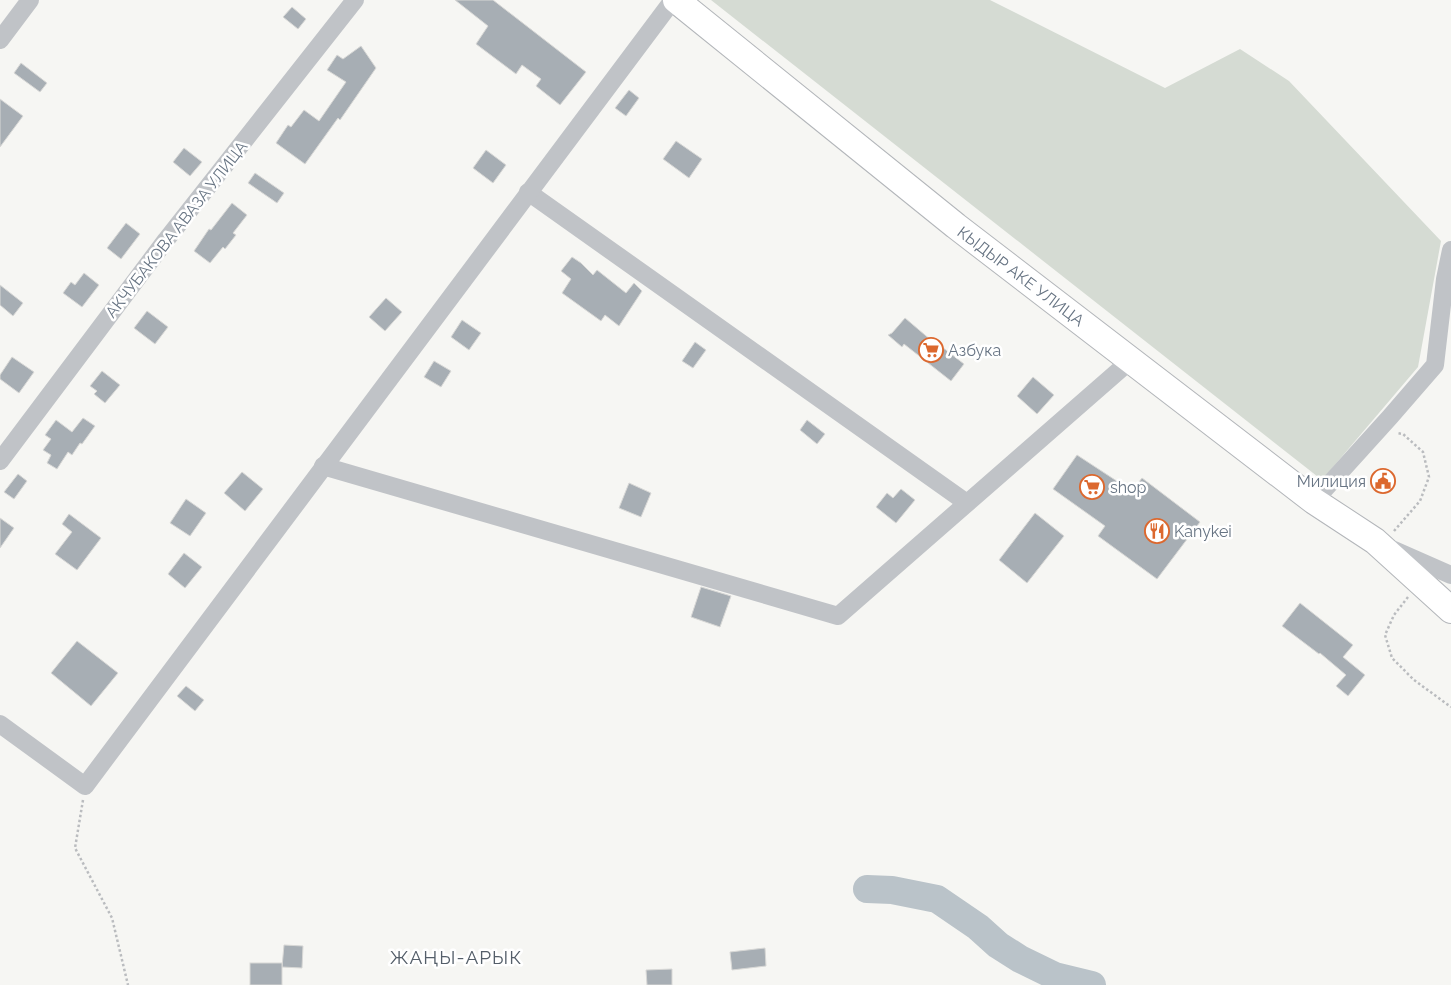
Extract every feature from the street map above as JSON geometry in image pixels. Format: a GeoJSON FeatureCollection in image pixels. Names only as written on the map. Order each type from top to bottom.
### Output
{"type":"FeatureCollection","features":[{"type":"Feature","properties":{"kind":"highway","name":"КЫДЫР АКЕ УЛИЦА"},"geometry":{"type":"LineString","coordinates":[[675,0],[956,226],[1314,500],[1379,543],[1451,610]]}},
{"type":"Feature","properties":{"kind":"street"},"geometry":{"type":"LineString","coordinates":[[0,40],[30,0]]}},
{"type":"Feature","properties":{"kind":"street","name":"АКЧУБАКОВА АВАЗА УЛИЦА"},"geometry":{"type":"LineString","coordinates":[[0,461],[166,240],[355,0]]}},
{"type":"Feature","properties":{"kind":"street"},"geometry":{"type":"LineString","coordinates":[[0,724],[85,786],[528,192],[675,0]]}},
{"type":"Feature","properties":{"kind":"street"},"geometry":{"type":"LineString","coordinates":[[528,192],[967,503]]}},
{"type":"Feature","properties":{"kind":"street"},"geometry":{"type":"LineString","coordinates":[[1314,500],[1435,364],[1445,279],[1451,250]]}},
{"type":"Feature","properties":{"kind":"street"},"geometry":{"type":"LineString","coordinates":[[323,466],[838,616],[1131,360]]}},
{"type":"Feature","properties":{"kind":"street"},"geometry":{"type":"LineString","coordinates":[[1379,543],[1451,575]]}},
{"type":"Feature","properties":{"kind":"path"},"geometry":{"type":"LineString","coordinates":[[1378,430],[1403,434],[1423,452],[1429,477],[1420,501],[1379,543]]}},
{"type":"Feature","properties":{"kind":"path"},"geometry":{"type":"LineString","coordinates":[[1420,582],[1394,615],[1385,635],[1392,658],[1414,680],[1451,707]]}},
{"type":"Feature","properties":{"kind":"path"},"geometry":{"type":"LineString","coordinates":[[85,786],[75,848],[112,918],[128,985]]}},
{"type":"Feature","properties":{"kind":"shaded area"},"geometry":{"type":"Polygon","coordinates":[[[711,0],[990,0],[1165,88],[1240,49],[1289,81],[1441,241],[1418,367],[1322,480],[711,0]]]}},
{"type":"Feature","properties":{"kind":"building"},"geometry":{"type":"Polygon","coordinates":[[[455,0],[493,0],[586,72],[560,105],[536,86],[541,79],[522,65],[516,74],[476,44],[488,26],[455,0]]]}},
{"type":"Feature","properties":{"kind":"building"},"geometry":{"type":"Polygon","coordinates":[[[292,7],[306,19],[298,29],[283,17],[292,7]]]}},
{"type":"Feature","properties":{"kind":"building"},"geometry":{"type":"Polygon","coordinates":[[[361,46],[376,68],[340,120],[338,118],[305,164],[276,143],[288,125],[291,127],[304,110],[319,121],[346,82],[327,70],[337,55],[343,59],[361,46]]]}},
{"type":"Feature","properties":{"kind":"building"},"geometry":{"type":"Polygon","coordinates":[[[21,63],[47,83],[40,92],[14,73],[21,63]]]}},
{"type":"Feature","properties":{"kind":"building"},"geometry":{"type":"Polygon","coordinates":[[[629,90],[639,98],[626,116],[615,108],[629,90]]]}},
{"type":"Feature","properties":{"kind":"building"},"geometry":{"type":"Polygon","coordinates":[[[0,99],[23,116],[0,147],[0,99]]]}},
{"type":"Feature","properties":{"kind":"building"},"geometry":{"type":"Polygon","coordinates":[[[676,141],[702,159],[689,178],[663,159],[676,141]]]}},
{"type":"Feature","properties":{"kind":"building"},"geometry":{"type":"Polygon","coordinates":[[[184,148],[202,162],[190,176],[173,162],[184,148]]]}},
{"type":"Feature","properties":{"kind":"building"},"geometry":{"type":"Polygon","coordinates":[[[486,150],[506,165],[493,183],[473,168],[486,150]]]}},
{"type":"Feature","properties":{"kind":"building"},"geometry":{"type":"Polygon","coordinates":[[[255,173],[284,193],[277,203],[248,183],[255,173]]]}},
{"type":"Feature","properties":{"kind":"building"},"geometry":{"type":"Polygon","coordinates":[[[232,203],[247,215],[233,233],[236,235],[210,263],[194,251],[209,229],[211,230],[232,203]]]}},
{"type":"Feature","properties":{"kind":"building"},"geometry":{"type":"Polygon","coordinates":[[[126,223],[140,234],[121,259],[107,248],[126,223]]]}},
{"type":"Feature","properties":{"kind":"building"},"geometry":{"type":"Polygon","coordinates":[[[572,257],[593,275],[597,270],[626,293],[634,283],[642,291],[619,326],[605,315],[601,321],[562,293],[571,279],[561,271],[572,257]]]}},
{"type":"Feature","properties":{"kind":"building"},"geometry":{"type":"Polygon","coordinates":[[[84,273],[99,285],[82,307],[63,293],[71,282],[75,285],[84,273]]]}},
{"type":"Feature","properties":{"kind":"building"},"geometry":{"type":"Polygon","coordinates":[[[0,285],[23,303],[13,316],[0,305],[0,285]]]}},
{"type":"Feature","properties":{"kind":"building"},"geometry":{"type":"Polygon","coordinates":[[[386,298],[402,312],[385,331],[369,317],[386,298]]]}},
{"type":"Feature","properties":{"kind":"building"},"geometry":{"type":"Polygon","coordinates":[[[147,311],[168,327],[155,344],[134,328],[147,311]]]}},
{"type":"Feature","properties":{"kind":"building"},"geometry":{"type":"Polygon","coordinates":[[[905,318],[932,341],[964,364],[951,381],[904,344],[902,347],[888,335],[905,318]]]}},
{"type":"Feature","properties":{"kind":"building"},"geometry":{"type":"Polygon","coordinates":[[[462,320],[481,333],[469,350],[451,337],[462,320]]]}},
{"type":"Feature","properties":{"kind":"building"},"geometry":{"type":"Polygon","coordinates":[[[695,342],[706,350],[693,368],[682,361],[695,342]]]}},
{"type":"Feature","properties":{"kind":"building"},"geometry":{"type":"Polygon","coordinates":[[[12,357],[34,372],[19,393],[0,379],[0,375],[12,357]]]}},
{"type":"Feature","properties":{"kind":"building"},"geometry":{"type":"Polygon","coordinates":[[[434,361],[451,371],[441,387],[424,377],[434,361]]]}},
{"type":"Feature","properties":{"kind":"building"},"geometry":{"type":"Polygon","coordinates":[[[102,371],[120,385],[105,403],[94,394],[97,391],[90,386],[102,371]]]}},
{"type":"Feature","properties":{"kind":"building"},"geometry":{"type":"Polygon","coordinates":[[[1033,377],[1054,395],[1037,414],[1017,396],[1033,377]]]}},
{"type":"Feature","properties":{"kind":"building"},"geometry":{"type":"Polygon","coordinates":[[[83,418],[95,426],[82,444],[80,443],[72,455],[68,452],[57,469],[47,463],[51,455],[43,450],[51,439],[45,435],[56,420],[72,432],[83,418]]]}},
{"type":"Feature","properties":{"kind":"building"},"geometry":{"type":"Polygon","coordinates":[[[807,420],[825,434],[817,444],[800,430],[807,420]]]}},
{"type":"Feature","properties":{"kind":"building"},"geometry":{"type":"Polygon","coordinates":[[[1077,455],[1132,491],[1142,478],[1200,522],[1157,579],[1098,536],[1105,526],[1053,489],[1077,455]]]}},
{"type":"Feature","properties":{"kind":"building"},"geometry":{"type":"Polygon","coordinates":[[[242,472],[263,489],[245,511],[224,493],[242,472]]]}},
{"type":"Feature","properties":{"kind":"building"},"geometry":{"type":"Polygon","coordinates":[[[18,474],[27,481],[14,499],[4,492],[18,474]]]}},
{"type":"Feature","properties":{"kind":"building"},"geometry":{"type":"Polygon","coordinates":[[[629,483],[651,493],[641,517],[619,508],[629,483]]]}},
{"type":"Feature","properties":{"kind":"building"},"geometry":{"type":"Polygon","coordinates":[[[901,489],[915,500],[896,523],[876,507],[887,493],[893,498],[901,489]]]}},
{"type":"Feature","properties":{"kind":"building"},"geometry":{"type":"Polygon","coordinates":[[[186,499],[206,513],[190,536],[170,523],[186,499]]]}},
{"type":"Feature","properties":{"kind":"building"},"geometry":{"type":"Polygon","coordinates":[[[1035,513],[1064,536],[1027,583],[999,560],[1035,513]]]}},
{"type":"Feature","properties":{"kind":"building"},"geometry":{"type":"Polygon","coordinates":[[[69,514],[101,538],[77,570],[55,554],[72,532],[62,524],[69,514]]]}},
{"type":"Feature","properties":{"kind":"building"},"geometry":{"type":"Polygon","coordinates":[[[0,518],[14,528],[0,548],[0,518]]]}},
{"type":"Feature","properties":{"kind":"building"},"geometry":{"type":"Polygon","coordinates":[[[184,553],[202,567],[185,588],[168,574],[184,553]]]}},
{"type":"Feature","properties":{"kind":"building"},"geometry":{"type":"Polygon","coordinates":[[[701,587],[731,596],[720,627],[691,617],[701,587]]]}},
{"type":"Feature","properties":{"kind":"building"},"geometry":{"type":"Polygon","coordinates":[[[1300,603],[1353,645],[1343,657],[1365,675],[1348,696],[1336,686],[1346,675],[1320,653],[1282,626],[1300,603]]]}},
{"type":"Feature","properties":{"kind":"building"},"geometry":{"type":"Polygon","coordinates":[[[77,641],[118,673],[91,706],[51,673],[77,641]]]}},
{"type":"Feature","properties":{"kind":"building"},"geometry":{"type":"Polygon","coordinates":[[[186,686],[204,700],[195,711],[177,696],[186,686]]]}},
{"type":"Feature","properties":{"kind":"building"},"geometry":{"type":"Polygon","coordinates":[[[284,945],[303,946],[302,968],[282,967],[284,945]]]}},
{"type":"Feature","properties":{"kind":"building"},"geometry":{"type":"Polygon","coordinates":[[[765,948],[766,966],[732,970],[730,952],[765,948]]]}},
{"type":"Feature","properties":{"kind":"building"},"geometry":{"type":"Polygon","coordinates":[[[250,963],[282,963],[282,985],[250,985],[250,963]]]}},
{"type":"Feature","properties":{"kind":"building"},"geometry":{"type":"Polygon","coordinates":[[[672,969],[672,985],[647,985],[646,970],[672,969]]]}},
{"type":"Feature","properties":{"kind":"waterway"},"geometry":{"type":"LineString","coordinates":[[867,889],[892,890],[937,899],[978,927],[998,945],[1020,959],[1055,976],[1092,985]]}},
{"type":"Feature","properties":{"kind":"place","name":"Азбука"},"geometry":{"type":"Point","coordinates":[931,350]}},
{"type":"Feature","properties":{"kind":"place","name":"Милиция"},"geometry":{"type":"Point","coordinates":[1383,481]}},
{"type":"Feature","properties":{"kind":"place","name":"shop"},"geometry":{"type":"Point","coordinates":[1092,487]}},
{"type":"Feature","properties":{"kind":"place","name":"Kanykei"},"geometry":{"type":"Point","coordinates":[1157,531]}},
{"type":"Feature","properties":{"kind":"district","name":"ЖАҢЫ-АРЫК"},"geometry":{"type":"Point","coordinates":[456,957]}}]}
